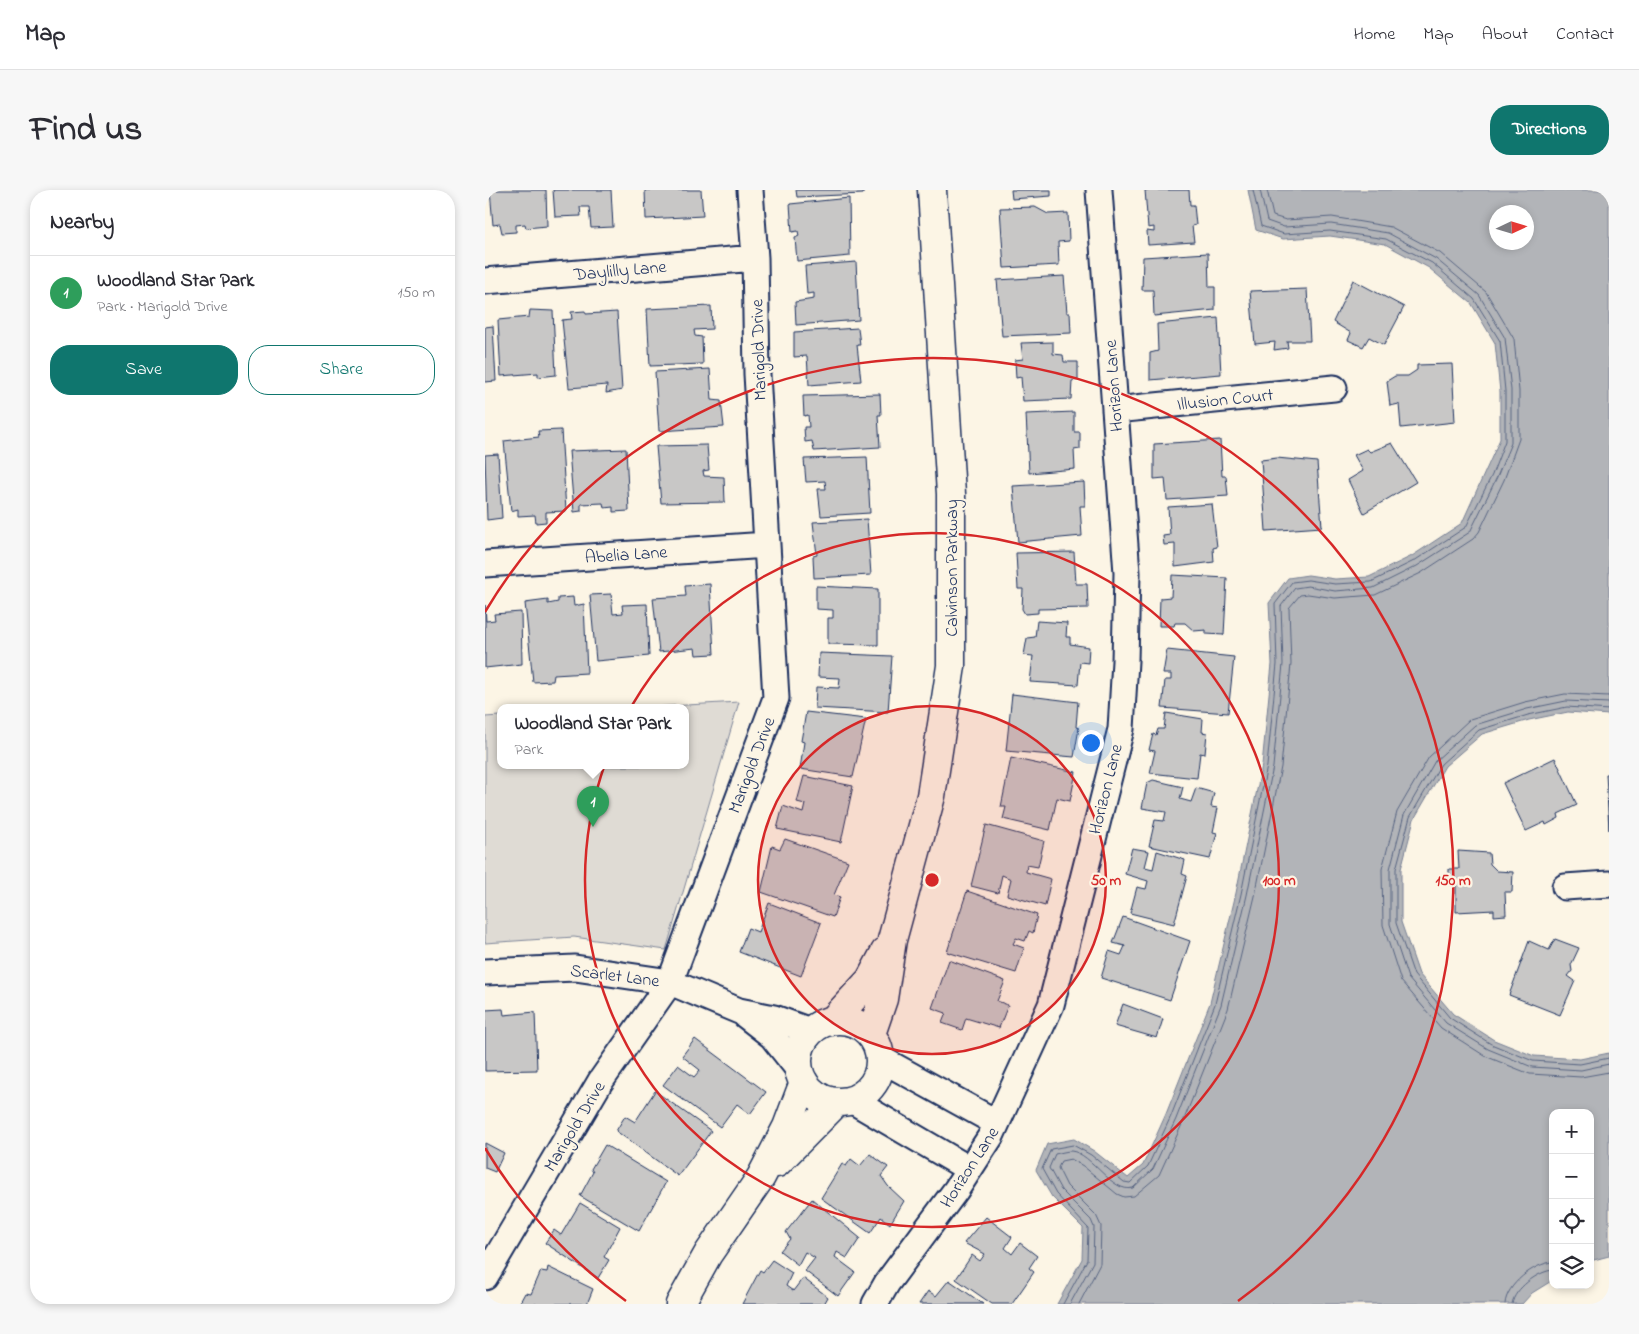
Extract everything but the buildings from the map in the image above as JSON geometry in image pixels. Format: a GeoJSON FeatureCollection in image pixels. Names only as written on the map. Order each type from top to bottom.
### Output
{"type":"FeatureCollection","features":[{"type":"Feature","properties":{"kind":"main road","name":"Calvinson Parkway"},"geometry":{"type":"LineString","coordinates":[[871,1034],[883,999],[892,940],[931,796],[951,666],[951,494],[932,190]]}},
{"type":"Feature","properties":{"kind":"main road","name":"Calvinson Parkway"},"geometry":{"type":"LineString","coordinates":[[834,1019],[870,980],[892,940]]}},
{"type":"Feature","properties":{"kind":"main road"},"geometry":{"type":"LineString","coordinates":[[680,1304],[708,1254],[761,1177],[787,1127],[801,1076],[798,1056],[802,1042],[810,1031],[821,1023],[834,1019],[848,1020],[861,1025],[871,1034],[878,1046],[881,1059],[879,1072],[873,1085],[845,1102],[761,1177]]}},
{"type":"Feature","properties":{"kind":"main road"},"geometry":{"type":"LineString","coordinates":[[801,1076],[813,1093],[825,1100],[845,1102]]}},
{"type":"Feature","properties":{"kind":"street","name":"Marigold Drive"},"geometry":{"type":"LineString","coordinates":[[485,1277],[599,1082],[670,982],[776,698],[757,374],[755,258],[750,190]]}},
{"type":"Feature","properties":{"kind":"street","name":"Horizon Lane"},"geometry":{"type":"LineString","coordinates":[[875,1304],[887,1283],[969,1169],[997,1123],[1051,1005],[1121,729],[1127,573],[1099,190]]}},
{"type":"Feature","properties":{"kind":"street","name":"Daylilly Lane"},"geometry":{"type":"LineString","coordinates":[[485,281],[755,258]]}},
{"type":"Feature","properties":{"kind":"street","name":"Illusion Court"},"geometry":{"type":"LineString","coordinates":[[1115,410],[1334,388]]}},
{"type":"Feature","properties":{"kind":"street","name":"Abelia Lane"},"geometry":{"type":"LineString","coordinates":[[485,564],[767,545]]}},
{"type":"Feature","properties":{"kind":"street"},"geometry":{"type":"LineString","coordinates":[[1565,887],[1609,884]]}},
{"type":"Feature","properties":{"kind":"street","name":"Scarlet Lane"},"geometry":{"type":"LineString","coordinates":[[485,972],[575,968],[670,982],[739,1010],[774,1018],[810,1031]]}},
{"type":"Feature","properties":{"kind":"street","name":"Scarlet Lane"},"geometry":{"type":"LineString","coordinates":[[739,1010],[773,1036],[801,1076]]}},
{"type":"Feature","properties":{"kind":"street"},"geometry":{"type":"LineString","coordinates":[[881,1059],[997,1123]]}},
{"type":"Feature","properties":{"kind":"street"},"geometry":{"type":"LineString","coordinates":[[845,1102],[969,1169]]}},
{"type":"Feature","properties":{"kind":"shaded area"},"geometry":{"type":"Polygon","coordinates":[[[739,702],[666,950],[574,937],[485,943],[485,717],[497,716],[497,769],[689,769],[689,705],[739,702]]]}},
{"type":"Feature","properties":{"kind":"water"},"geometry":{"type":"Polygon","coordinates":[[[1248,190],[1609,190],[1609,715],[1568,712],[1529,720],[1482,734],[1445,766],[1414,819],[1401,869],[1401,922],[1419,974],[1453,1014],[1494,1040],[1534,1056],[1580,1059],[1609,1053],[1609,1256],[1594,1260],[1594,1109],[1549,1109],[1549,1282],[1532,1293],[1522,1304],[1057,1304],[1082,1259],[1083,1228],[1052,1197],[1036,1170],[1047,1144],[1074,1139],[1094,1151],[1128,1178],[1143,1165],[1166,1114],[1210,1003],[1236,893],[1262,765],[1272,664],[1269,603],[1288,578],[1308,575],[1335,579],[1369,577],[1412,556],[1462,523],[1500,439],[1500,392],[1495,343],[1471,303],[1429,268],[1385,244],[1330,236],[1283,239],[1256,230],[1248,190]]]}},
{"type":"Feature","properties":{"kind":"place","name":"Woodland Star Park"},"geometry":{"type":"Point","coordinates":[593,827]}}]}
